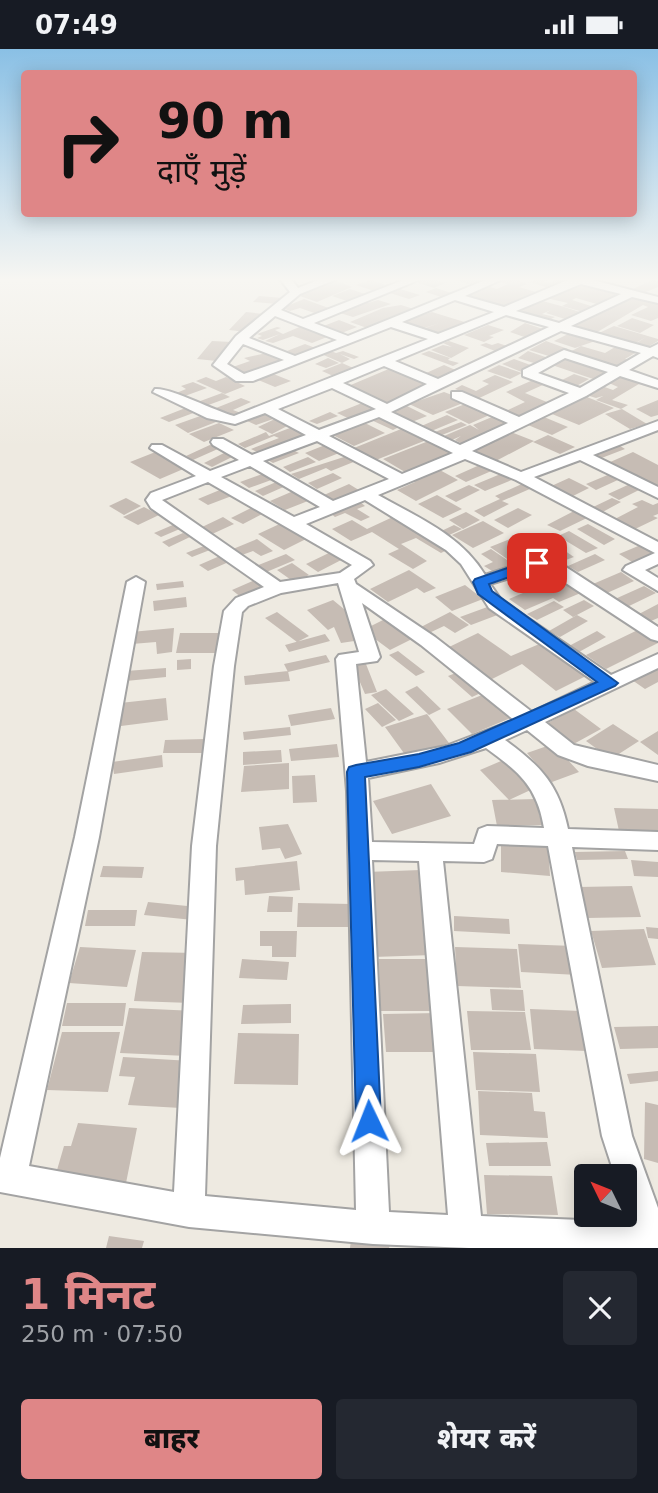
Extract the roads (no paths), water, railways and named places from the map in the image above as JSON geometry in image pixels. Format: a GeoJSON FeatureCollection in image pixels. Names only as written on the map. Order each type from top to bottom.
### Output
{"type":"FeatureCollection","features":[{"type":"Feature","properties":{"kind":"street"},"geometry":{"type":"LineString","coordinates":[[245,335],[219,365],[241,378],[255,376],[361,335]]}},
{"type":"Feature","properties":{"kind":"street"},"geometry":{"type":"LineString","coordinates":[[335,335],[348,340]]}},
{"type":"Feature","properties":{"kind":"street"},"geometry":{"type":"LineString","coordinates":[[428,335],[440,339]]}},
{"type":"Feature","properties":{"kind":"street"},"geometry":{"type":"LineString","coordinates":[[160,392],[223,419],[246,418],[450,335]]}},
{"type":"Feature","properties":{"kind":"street"},"geometry":{"type":"LineString","coordinates":[[277,587],[157,505],[154,500],[157,496],[383,411],[544,335]]}},
{"type":"Feature","properties":{"kind":"street"},"geometry":{"type":"LineString","coordinates":[[596,335],[656,351]]}},
{"type":"Feature","properties":{"kind":"street"},"geometry":{"type":"LineString","coordinates":[[240,339],[295,360]]}},
{"type":"Feature","properties":{"kind":"street"},"geometry":{"type":"LineString","coordinates":[[293,523],[463,452],[581,393],[656,351]]}},
{"type":"Feature","properties":{"kind":"street"},"geometry":{"type":"LineString","coordinates":[[581,393],[528,373],[564,354],[658,384]]}},
{"type":"Feature","properties":{"kind":"street"},"geometry":{"type":"LineString","coordinates":[[385,362],[440,385]]}},
{"type":"Feature","properties":{"kind":"street"},"geometry":{"type":"LineString","coordinates":[[332,383],[658,549]]}},
{"type":"Feature","properties":{"kind":"street"},"geometry":{"type":"LineString","coordinates":[[457,395],[521,423]]}},
{"type":"Feature","properties":{"kind":"street"},"geometry":{"type":"LineString","coordinates":[[268,409],[401,480]]}},
{"type":"Feature","properties":{"kind":"street"},"geometry":{"type":"LineString","coordinates":[[521,478],[658,425]]}},
{"type":"Feature","properties":{"kind":"street"},"geometry":{"type":"LineString","coordinates":[[218,442],[332,507]]}},
{"type":"Feature","properties":{"kind":"street"},"geometry":{"type":"LineString","coordinates":[[157,447],[364,565],[347,582]]}},
{"type":"Feature","properties":{"kind":"street"},"geometry":{"type":"LineString","coordinates":[[580,454],[658,493]]}},
{"type":"Feature","properties":{"kind":"street"},"geometry":{"type":"LineString","coordinates":[[366,494],[446,542],[464,556],[485,594],[495,604],[610,683]]}},
{"type":"Feature","properties":{"kind":"street"},"geometry":{"type":"LineString","coordinates":[[658,558],[632,570],[658,586]]}},
{"type":"Feature","properties":{"kind":"street"},"geometry":{"type":"LineString","coordinates":[[480,582],[546,562],[658,635]]}},
{"type":"Feature","properties":{"kind":"street"},"geometry":{"type":"LineString","coordinates":[[136,582],[86,837],[6,1177],[189,1211],[373,1228],[466,1231],[613,1242],[655,1238],[617,1136],[558,839],[545,787],[522,764],[487,739]]}},
{"type":"Feature","properties":{"kind":"street"},"geometry":{"type":"LineString","coordinates":[[347,582],[370,657],[345,659],[356,772],[373,1228]]}},
{"type":"Feature","properties":{"kind":"street"},"geometry":{"type":"LineString","coordinates":[[189,1211],[204,846],[224,666],[233,611],[242,602],[277,587],[347,582],[418,633],[566,750],[588,758],[658,773]]}},
{"type":"Feature","properties":{"kind":"street"},"geometry":{"type":"LineString","coordinates":[[356,772],[419,761],[487,739],[658,660]]}},
{"type":"Feature","properties":{"kind":"street"},"geometry":{"type":"LineString","coordinates":[[358,851],[484,853],[487,835],[658,841]]}},
{"type":"Feature","properties":{"kind":"street"},"geometry":{"type":"LineString","coordinates":[[430,852],[466,1231]]}}]}
